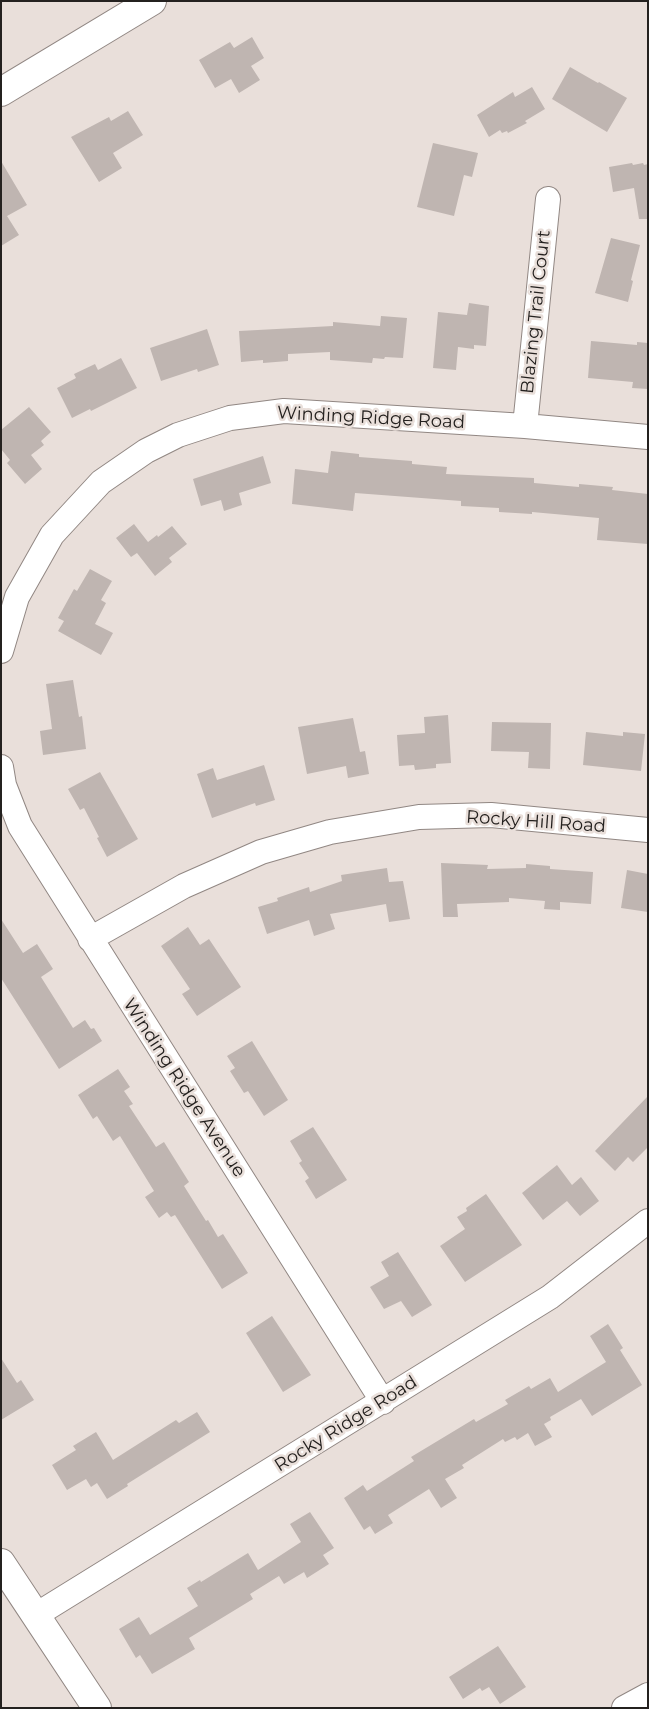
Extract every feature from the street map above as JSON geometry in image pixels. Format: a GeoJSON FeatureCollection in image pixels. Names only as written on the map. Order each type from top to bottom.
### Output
{"type":"FeatureCollection","features":[{"type":"Feature","properties":{"kind":"main road"},"geometry":{"type":"LineString","coordinates":[[1,92],[152,1]]}},
{"type":"Feature","properties":{"kind":"main road"},"geometry":{"type":"LineString","coordinates":[[1,1563],[97,1708]]}},
{"type":"Feature","properties":{"kind":"street","name":"Blazing Trail Court"},"geometry":{"type":"LineString","coordinates":[[525,426],[548,198]]}},
{"type":"Feature","properties":{"kind":"street","name":"Winding Ridge Road"},"geometry":{"type":"LineString","coordinates":[[1,652],[17,597],[52,535],[101,482],[146,451],[178,435],[230,418],[284,411],[525,426],[648,437]]}},
{"type":"Feature","properties":{"kind":"street","name":"Winding Ridge Avenue"},"geometry":{"type":"LineString","coordinates":[[1,767],[4,785],[20,826],[382,1402]]}},
{"type":"Feature","properties":{"kind":"street","name":"Rocky Hill Road"},"geometry":{"type":"LineString","coordinates":[[90,939],[184,886],[261,852],[330,832],[419,817],[491,815],[648,830]]}},
{"type":"Feature","properties":{"kind":"street","name":"Rocky Ridge Road"},"geometry":{"type":"LineString","coordinates":[[36,1615],[550,1297],[648,1222]]}},
{"type":"Feature","properties":{"kind":"street"},"geometry":{"type":"LineString","coordinates":[[624,1708],[648,1695]]}},
{"type":"Feature","properties":{"kind":"building"},"geometry":{"type":"Polygon","coordinates":[[[252,37],[264,58],[251,66],[260,80],[239,93],[231,79],[215,88],[199,60],[230,42],[234,48],[252,37]]]}},
{"type":"Feature","properties":{"kind":"building"},"geometry":{"type":"Polygon","coordinates":[[[570,67],[627,98],[607,132],[552,99],[570,67]]]}},
{"type":"Feature","properties":{"kind":"building"},"geometry":{"type":"Polygon","coordinates":[[[532,87],[545,109],[525,121],[527,123],[508,133],[507,131],[502,133],[500,130],[489,137],[477,115],[513,92],[515,97],[532,87]]]}},
{"type":"Feature","properties":{"kind":"building"},"geometry":{"type":"Polygon","coordinates":[[[128,111],[143,135],[113,153],[122,168],[99,182],[71,137],[109,117],[111,121],[128,111]]]}},
{"type":"Feature","properties":{"kind":"building"},"geometry":{"type":"Polygon","coordinates":[[[433,143],[478,153],[472,177],[464,175],[454,216],[417,207],[433,143]]]}},
{"type":"Feature","properties":{"kind":"building"},"geometry":{"type":"Polygon","coordinates":[[[1,161],[27,205],[7,216],[19,235],[1,246],[1,161]]]}},
{"type":"Feature","properties":{"kind":"building"},"geometry":{"type":"Polygon","coordinates":[[[632,163],[633,165],[648,164],[648,219],[639,219],[634,188],[613,192],[609,167],[632,163]]]}},
{"type":"Feature","properties":{"kind":"building"},"geometry":{"type":"Polygon","coordinates":[[[611,238],[640,245],[631,280],[633,281],[628,302],[595,293],[611,238]]]}},
{"type":"Feature","properties":{"kind":"building"},"geometry":{"type":"Polygon","coordinates":[[[469,303],[489,306],[486,346],[474,345],[474,349],[458,347],[456,370],[433,368],[438,312],[467,315],[469,303]]]}},
{"type":"Feature","properties":{"kind":"building"},"geometry":{"type":"Polygon","coordinates":[[[381,316],[407,318],[403,358],[373,358],[372,363],[330,360],[330,352],[288,354],[288,361],[263,363],[263,360],[241,362],[239,331],[333,326],[333,322],[380,326],[381,316]]]}},
{"type":"Feature","properties":{"kind":"building"},"geometry":{"type":"Polygon","coordinates":[[[207,329],[219,365],[198,372],[197,369],[161,381],[150,348],[207,329]]]}},
{"type":"Feature","properties":{"kind":"building"},"geometry":{"type":"Polygon","coordinates":[[[591,341],[637,345],[637,342],[648,343],[648,389],[632,388],[633,382],[588,378],[591,341]]]}},
{"type":"Feature","properties":{"kind":"building"},"geometry":{"type":"Polygon","coordinates":[[[121,358],[137,388],[91,411],[90,409],[72,418],[57,388],[76,378],[74,374],[95,364],[98,370],[121,358]]]}},
{"type":"Feature","properties":{"kind":"building"},"geometry":{"type":"Polygon","coordinates":[[[29,407],[51,432],[41,441],[44,445],[31,455],[42,469],[25,484],[7,463],[10,460],[1,449],[1,430],[29,407]]]}},
{"type":"Feature","properties":{"kind":"building"},"geometry":{"type":"Polygon","coordinates":[[[331,451],[359,454],[359,457],[412,461],[412,464],[447,467],[446,474],[534,478],[534,483],[579,487],[579,484],[613,487],[612,490],[648,494],[648,544],[597,540],[599,518],[532,512],[532,514],[499,512],[499,508],[461,506],[461,501],[355,493],[353,511],[292,504],[295,469],[328,473],[331,451]]]}},
{"type":"Feature","properties":{"kind":"building"},"geometry":{"type":"Polygon","coordinates":[[[263,456],[271,483],[239,493],[242,505],[224,511],[221,500],[201,506],[193,479],[263,456]]]}},
{"type":"Feature","properties":{"kind":"building"},"geometry":{"type":"Polygon","coordinates":[[[134,524],[148,542],[172,526],[187,544],[169,558],[172,562],[155,576],[137,553],[131,557],[116,538],[134,524]]]}},
{"type":"Feature","properties":{"kind":"building"},"geometry":{"type":"Polygon","coordinates":[[[90,569],[112,581],[101,600],[106,603],[95,624],[113,633],[101,655],[58,631],[64,621],[58,618],[74,589],[77,591],[90,569]]]}},
{"type":"Feature","properties":{"kind":"building"},"geometry":{"type":"Polygon","coordinates":[[[73,680],[79,717],[82,716],[86,749],[43,755],[40,731],[52,729],[46,684],[73,680]]]}},
{"type":"Feature","properties":{"kind":"building"},"geometry":{"type":"Polygon","coordinates":[[[448,715],[451,763],[436,764],[436,768],[415,770],[414,765],[399,766],[397,735],[425,733],[424,717],[448,715]]]}},
{"type":"Feature","properties":{"kind":"building"},"geometry":{"type":"Polygon","coordinates":[[[353,718],[360,752],[365,751],[369,774],[348,778],[346,766],[307,774],[298,727],[353,718]]]}},
{"type":"Feature","properties":{"kind":"building"},"geometry":{"type":"Polygon","coordinates":[[[492,722],[551,723],[550,769],[528,768],[529,752],[491,751],[492,722]]]}},
{"type":"Feature","properties":{"kind":"building"},"geometry":{"type":"Polygon","coordinates":[[[586,732],[623,736],[623,732],[645,734],[641,771],[583,765],[586,732]]]}},
{"type":"Feature","properties":{"kind":"building"},"geometry":{"type":"Polygon","coordinates":[[[264,765],[275,800],[256,806],[255,803],[212,818],[197,774],[213,768],[217,780],[264,765]]]}},
{"type":"Feature","properties":{"kind":"building"},"geometry":{"type":"Polygon","coordinates":[[[100,772],[138,839],[107,857],[84,808],[80,810],[68,789],[100,772]]]}},
{"type":"Feature","properties":{"kind":"building"},"geometry":{"type":"Polygon","coordinates":[[[441,863],[488,865],[487,869],[526,868],[526,864],[550,866],[550,869],[593,872],[591,904],[560,902],[560,910],[544,909],[545,901],[509,898],[509,902],[457,904],[458,917],[443,917],[441,863]]]}},
{"type":"Feature","properties":{"kind":"building"},"geometry":{"type":"Polygon","coordinates":[[[387,868],[389,882],[403,881],[410,919],[389,922],[386,904],[330,914],[335,929],[314,936],[309,920],[267,934],[258,907],[278,901],[277,898],[309,887],[310,892],[342,881],[341,875],[387,868]]]}},
{"type":"Feature","properties":{"kind":"building"},"geometry":{"type":"Polygon","coordinates":[[[627,870],[648,874],[648,912],[621,908],[627,870]]]}},
{"type":"Feature","properties":{"kind":"building"},"geometry":{"type":"Polygon","coordinates":[[[1,919],[23,953],[37,944],[53,969],[41,977],[73,1028],[85,1020],[91,1029],[94,1028],[102,1041],[59,1069],[1,978],[1,919]]]}},
{"type":"Feature","properties":{"kind":"building"},"geometry":{"type":"Polygon","coordinates":[[[188,927],[200,945],[209,939],[241,987],[197,1016],[182,994],[190,989],[161,946],[188,927]]]}},
{"type":"Feature","properties":{"kind":"building"},"geometry":{"type":"Polygon","coordinates":[[[252,1041],[288,1100],[264,1116],[248,1091],[244,1093],[230,1071],[235,1068],[227,1056],[252,1041]]]}},
{"type":"Feature","properties":{"kind":"building"},"geometry":{"type":"Polygon","coordinates":[[[118,1069],[130,1087],[124,1091],[133,1104],[129,1106],[156,1147],[164,1142],[189,1182],[184,1186],[206,1221],[208,1220],[218,1237],[223,1234],[248,1273],[222,1289],[175,1215],[171,1217],[167,1212],[159,1218],[145,1197],[154,1191],[120,1136],[113,1141],[97,1116],[93,1119],[78,1095],[118,1069]]]}},
{"type":"Feature","properties":{"kind":"building"},"geometry":{"type":"Polygon","coordinates":[[[648,1096],[648,1147],[633,1162],[628,1157],[615,1171],[595,1151],[648,1096]]]}},
{"type":"Feature","properties":{"kind":"building"},"geometry":{"type":"Polygon","coordinates":[[[313,1127],[347,1180],[316,1199],[305,1181],[309,1178],[299,1163],[302,1161],[290,1141],[313,1127]]]}},
{"type":"Feature","properties":{"kind":"building"},"geometry":{"type":"Polygon","coordinates":[[[557,1165],[572,1185],[581,1177],[599,1201],[580,1216],[567,1201],[543,1220],[522,1193],[557,1165]]]}},
{"type":"Feature","properties":{"kind":"building"},"geometry":{"type":"Polygon","coordinates":[[[486,1194],[522,1245],[465,1282],[440,1246],[465,1229],[457,1217],[467,1211],[466,1208],[486,1194]]]}},
{"type":"Feature","properties":{"kind":"building"},"geometry":{"type":"Polygon","coordinates":[[[398,1252],[432,1305],[412,1317],[401,1301],[384,1309],[370,1287],[389,1276],[381,1262],[398,1252]]]}},
{"type":"Feature","properties":{"kind":"building"},"geometry":{"type":"Polygon","coordinates":[[[272,1316],[311,1375],[283,1392],[246,1333],[272,1316]]]}},
{"type":"Feature","properties":{"kind":"building"},"geometry":{"type":"Polygon","coordinates":[[[608,1324],[623,1348],[620,1350],[642,1385],[592,1416],[581,1399],[550,1417],[551,1420],[544,1424],[552,1437],[535,1446],[528,1433],[517,1440],[515,1437],[505,1442],[503,1439],[462,1465],[464,1468],[445,1479],[457,1498],[441,1508],[429,1489],[388,1515],[393,1523],[375,1534],[370,1526],[364,1530],[344,1498],[363,1485],[367,1491],[414,1461],[411,1457],[474,1419],[476,1422],[508,1404],[505,1400],[529,1386],[531,1389],[550,1378],[558,1392],[606,1362],[590,1336],[608,1324]]]}},
{"type":"Feature","properties":{"kind":"building"},"geometry":{"type":"Polygon","coordinates":[[[1,1358],[17,1383],[21,1380],[34,1400],[1,1420],[1,1358]]]}},
{"type":"Feature","properties":{"kind":"building"},"geometry":{"type":"Polygon","coordinates":[[[197,1412],[210,1432],[127,1484],[128,1486],[107,1499],[97,1483],[91,1487],[86,1479],[67,1490],[52,1465],[76,1450],[73,1446],[96,1432],[113,1460],[176,1420],[179,1423],[197,1412]]]}},
{"type":"Feature","properties":{"kind":"building"},"geometry":{"type":"Polygon","coordinates":[[[310,1512],[334,1548],[323,1555],[329,1564],[307,1578],[304,1572],[284,1584],[279,1576],[250,1594],[253,1599],[189,1638],[195,1649],[152,1674],[140,1655],[136,1658],[119,1629],[139,1617],[150,1635],[198,1606],[187,1588],[200,1580],[201,1582],[248,1553],[258,1570],[301,1542],[290,1524],[310,1512]]]}},
{"type":"Feature","properties":{"kind":"building"},"geometry":{"type":"Polygon","coordinates":[[[498,1646],[526,1687],[500,1704],[489,1687],[482,1691],[480,1688],[463,1699],[449,1677],[498,1646]]]}}]}
